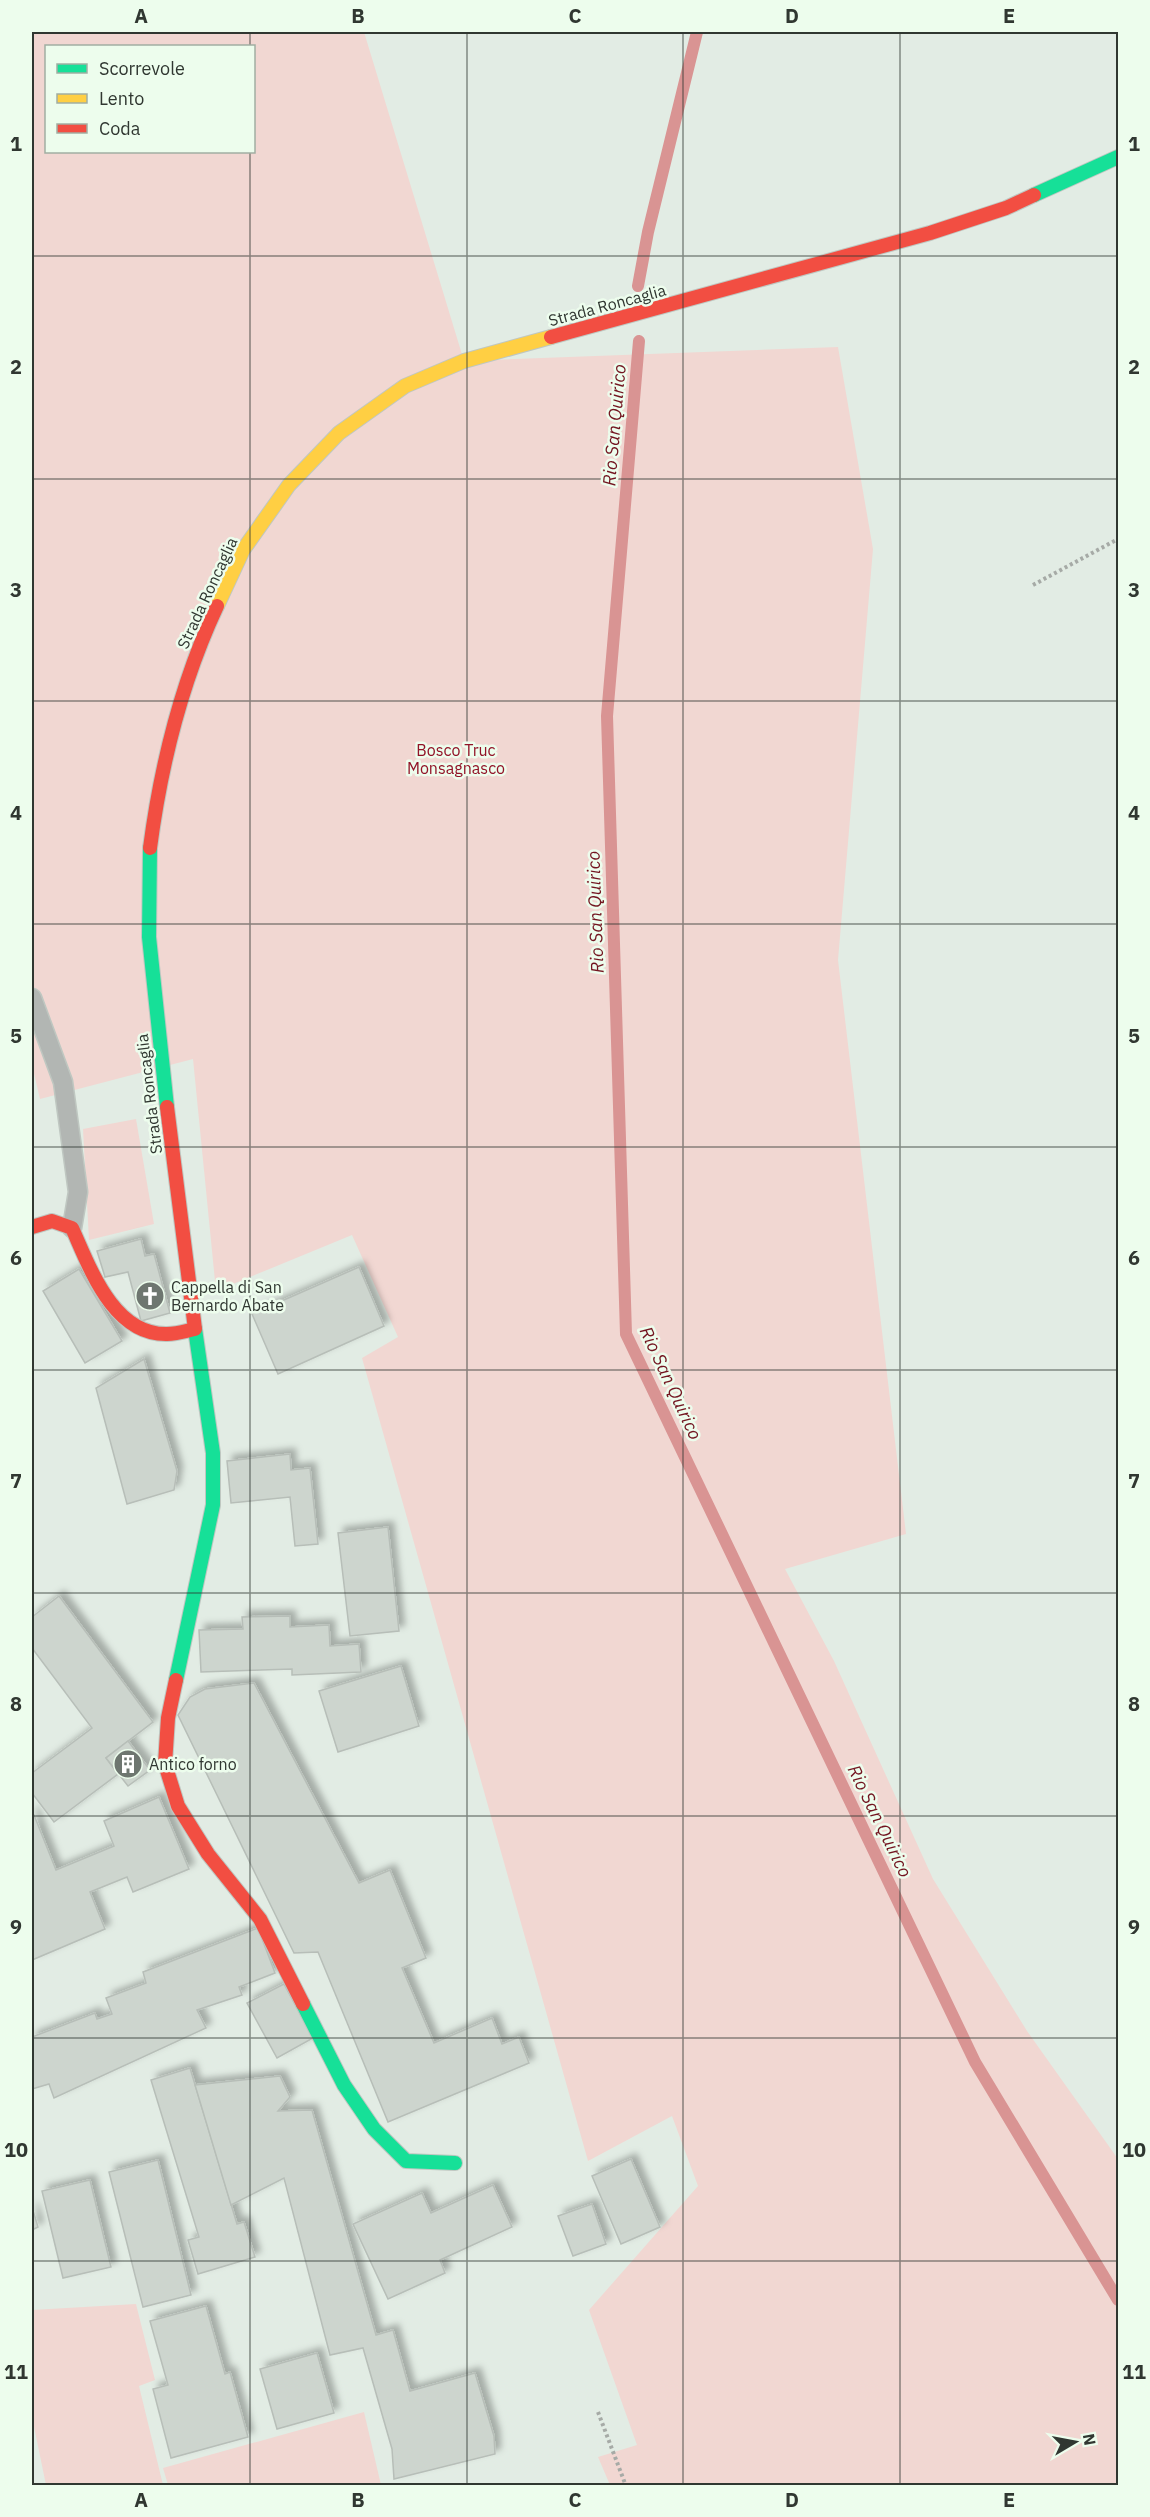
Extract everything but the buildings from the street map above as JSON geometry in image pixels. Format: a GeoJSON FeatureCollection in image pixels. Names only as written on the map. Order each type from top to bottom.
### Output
{"type":"FeatureCollection","features":[{"type":"Feature","properties":{"kind":"street","name":"Strada Roncaglia"},"geometry":{"type":"LineString","coordinates":[[455,2163],[406,2161],[374,2129],[344,2085],[260,1919],[208,1854],[178,1806],[165,1764],[168,1718],[213,1505],[213,1453],[159,1046],[149,937],[150,847],[168,743],[197,649],[243,550],[288,485],[339,433],[405,386],[464,361],[930,233],[1006,208],[1119,157]]}},
{"type":"Feature","properties":{"kind":"street"},"geometry":{"type":"LineString","coordinates":[[32,1227],[52,1221],[72,1228],[103,1293],[133,1326],[164,1335],[195,1329]]}},
{"type":"Feature","properties":{"kind":"lane"},"geometry":{"type":"LineString","coordinates":[[32,998],[63,1082],[78,1192],[72,1228]]}},
{"type":"Feature","properties":{"kind":"path"},"geometry":{"type":"LineString","coordinates":[[1033,585],[1119,539]]}},
{"type":"Feature","properties":{"kind":"path"},"geometry":{"type":"LineString","coordinates":[[598,2412],[626,2486]]}},
{"type":"Feature","properties":{"kind":"green space","name":"Bosco Truc Monsagnasco"},"geometry":{"type":"Polygon","coordinates":[[[32,32],[364,32],[464,361],[838,347],[873,549],[838,960],[906,1534],[785,1569],[834,1661],[933,1879],[1027,2031],[1118,2159],[1118,2485],[610,2485],[598,2457],[637,2445],[589,2310],[698,2186],[672,2116],[588,2161],[362,1358],[398,1337],[352,1235],[216,1291],[193,1059],[40,1099],[32,1065],[32,32]]]}},
{"type":"Feature","properties":{"kind":"green space"},"geometry":{"type":"Polygon","coordinates":[[[136,1119],[154,1224],[89,1240],[83,1129],[136,1119]]]}},
{"type":"Feature","properties":{"kind":"green space"},"geometry":{"type":"Polygon","coordinates":[[[136,2304],[155,2380],[139,2386],[163,2485],[46,2485],[32,2417],[32,2310],[136,2304]]]}},
{"type":"Feature","properties":{"kind":"green space"},"geometry":{"type":"Polygon","coordinates":[[[364,2412],[381,2485],[168,2485],[163,2468],[364,2412]]]}},
{"type":"Feature","properties":{"kind":"waterway","name":"Rio San Quirico"},"geometry":{"type":"LineString","coordinates":[[638,286],[648,232],[697,32]]}},
{"type":"Feature","properties":{"kind":"waterway","name":"Rio San Quirico"},"geometry":{"type":"LineString","coordinates":[[639,341],[607,716],[626,1334],[975,2062],[1118,2300]]}},
{"type":"Feature","properties":{"kind":"traffic: fast"},"geometry":{"type":"LineString","coordinates":[[1034,195],[1118,157]]}},
{"type":"Feature","properties":{"kind":"traffic: fast"},"geometry":{"type":"LineString","coordinates":[[150,848],[149,937],[167,1107]]}},
{"type":"Feature","properties":{"kind":"traffic: fast"},"geometry":{"type":"LineString","coordinates":[[176,1680],[213,1505],[213,1453],[195,1329]]}},
{"type":"Feature","properties":{"kind":"traffic: fast"},"geometry":{"type":"LineString","coordinates":[[303,2004],[344,2085],[374,2129],[406,2161],[455,2163]]}},
{"type":"Feature","properties":{"kind":"traffic: slow"},"geometry":{"type":"LineString","coordinates":[[217,606],[243,550],[289,485],[339,433],[405,386],[464,361],[551,337]]}},
{"type":"Feature","properties":{"kind":"traffic: jam"},"geometry":{"type":"LineString","coordinates":[[551,337],[930,233],[1006,208],[1034,195]]}},
{"type":"Feature","properties":{"kind":"traffic: jam"},"geometry":{"type":"LineString","coordinates":[[150,848],[160,786],[174,724],[193,664],[217,606]]}},
{"type":"Feature","properties":{"kind":"traffic: jam"},"geometry":{"type":"LineString","coordinates":[[32,1227],[52,1221],[72,1228],[106,1296],[132,1323],[148,1331],[167,1334],[195,1329],[167,1107]]}},
{"type":"Feature","properties":{"kind":"traffic: jam"},"geometry":{"type":"LineString","coordinates":[[176,1680],[168,1718],[165,1764],[178,1806],[208,1854],[260,1919],[303,2004]]}},
{"type":"Feature","properties":{"kind":"place","name":"Cappella di San Bernardo Abate"},"geometry":{"type":"Point","coordinates":[150,1296]}},
{"type":"Feature","properties":{"kind":"place","name":"Antico forno"},"geometry":{"type":"Point","coordinates":[128,1764]}}]}
